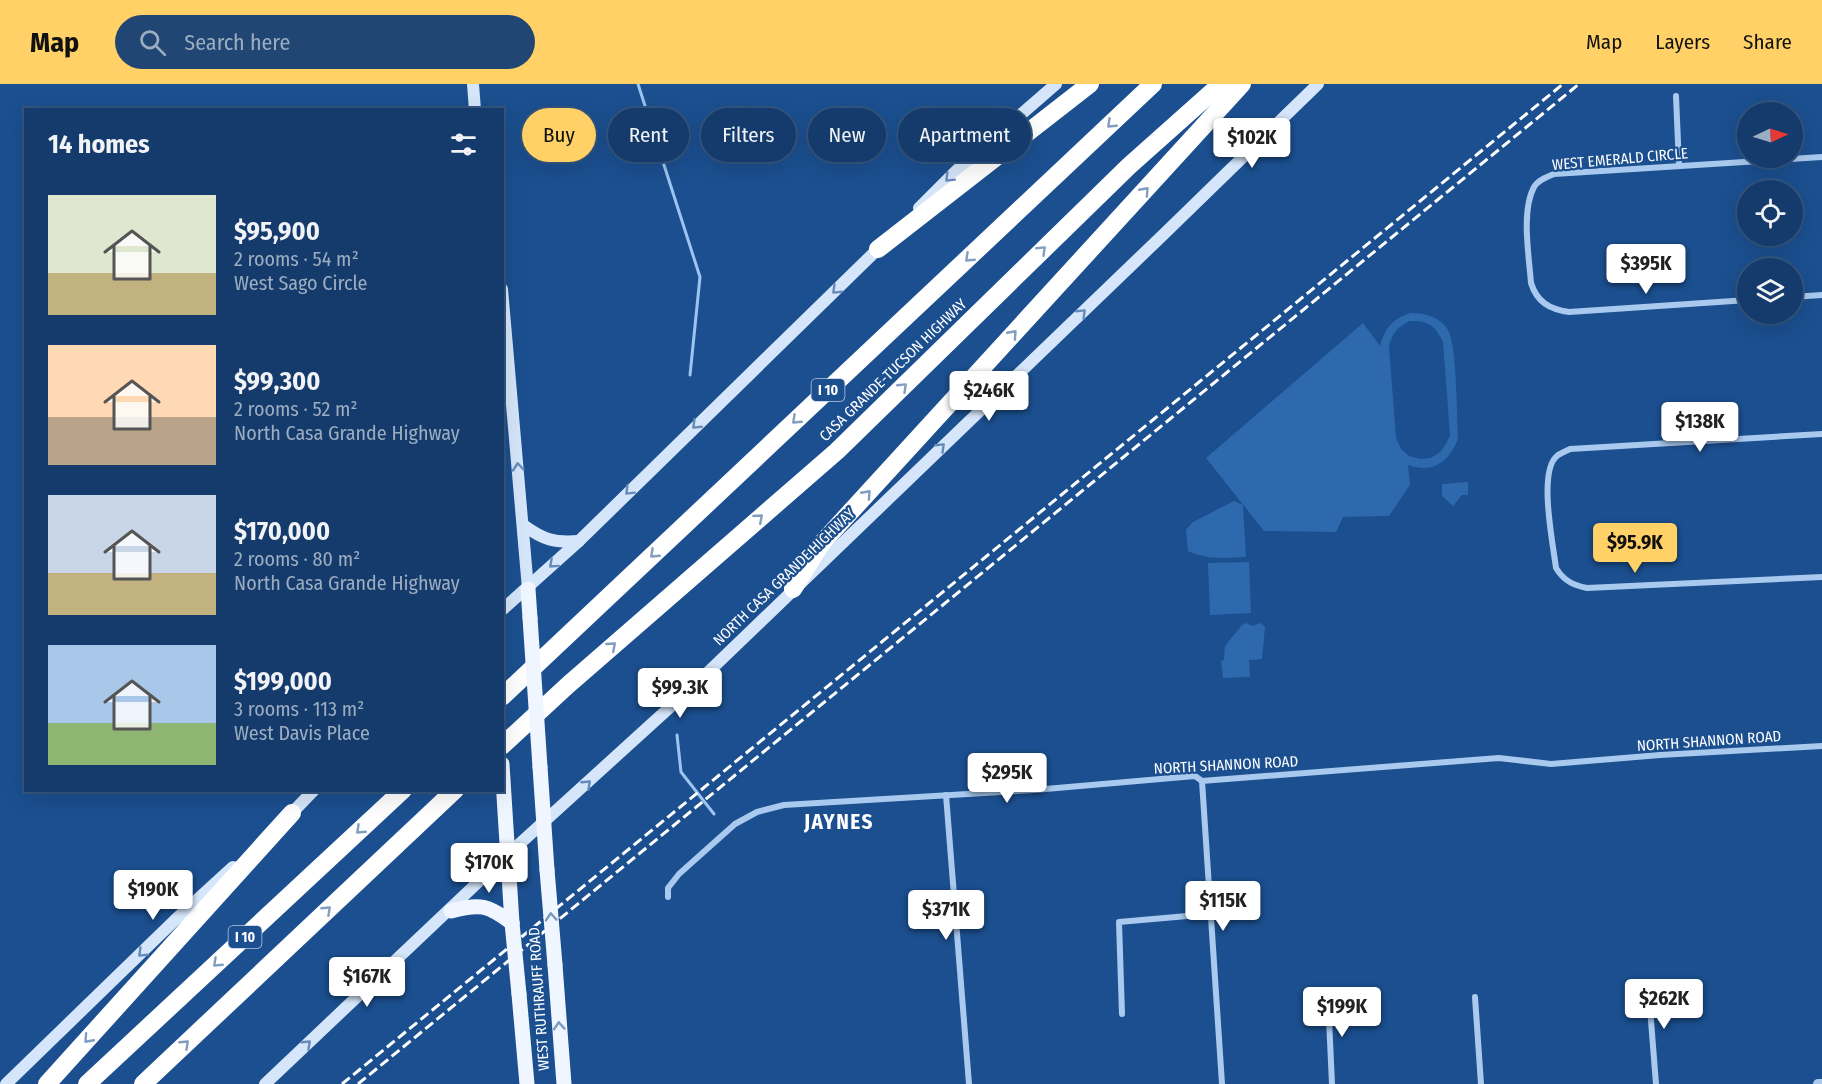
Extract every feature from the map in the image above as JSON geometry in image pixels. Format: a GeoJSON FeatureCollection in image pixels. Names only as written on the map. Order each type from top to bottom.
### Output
{"type":"FeatureCollection","features":[{"type":"Feature","properties":{"kind":"highway"},"geometry":{"type":"LineString","coordinates":[[878,249],[1090,84]]}},
{"type":"Feature","properties":{"kind":"highway","name":"CASA GRANDE-TUCSON HIGHWAY"},"geometry":{"type":"LineString","coordinates":[[504,695],[1153,84]]}},
{"type":"Feature","properties":{"kind":"highway","name":"CASA GRANDE-TUCSON HIGHWAY"},"geometry":{"type":"LineString","coordinates":[[504,744],[568,685],[837,451],[1129,166],[1221,84]]}},
{"type":"Feature","properties":{"kind":"highway"},"geometry":{"type":"LineString","coordinates":[[792,589],[821,544],[1242,84]]}},
{"type":"Feature","properties":{"kind":"highway","name":"I 10"},"geometry":{"type":"LineString","coordinates":[[87,1084],[401,792]]}},
{"type":"Feature","properties":{"kind":"highway","name":"I 10"},"geometry":{"type":"LineString","coordinates":[[143,1084],[452,792]]}},
{"type":"Feature","properties":{"kind":"highway"},"geometry":{"type":"LineString","coordinates":[[47,1084],[292,813]]}},
{"type":"Feature","properties":{"kind":"main road"},"geometry":{"type":"LineString","coordinates":[[473,84],[475,108]]}},
{"type":"Feature","properties":{"kind":"main road"},"geometry":{"type":"LineString","coordinates":[[504,608],[579,541],[956,171],[1056,84]]}},
{"type":"Feature","properties":{"kind":"main road","name":"NORTH CASA GRANDE HIGHWAY"},"geometry":{"type":"LineString","coordinates":[[265,1084],[507,856],[701,679],[1318,84]]}},
{"type":"Feature","properties":{"kind":"main road"},"geometry":{"type":"LineString","coordinates":[[504,311],[528,588]]}},
{"type":"Feature","properties":{"kind":"main road"},"geometry":{"type":"LineString","coordinates":[[523,525],[547,540],[579,541]]}},
{"type":"Feature","properties":{"kind":"main road","name":"WEST RUTHRAUFF ROAD"},"geometry":{"type":"LineString","coordinates":[[528,588],[564,1084]]}},
{"type":"Feature","properties":{"kind":"main road"},"geometry":{"type":"LineString","coordinates":[[6,1084],[175,920],[312,792]]}},
{"type":"Feature","properties":{"kind":"main road","name":"WEST RUTHRAUFF ROAD"},"geometry":{"type":"LineString","coordinates":[[504,792],[509,916],[527,1084]]}},
{"type":"Feature","properties":{"kind":"main road"},"geometry":{"type":"LineString","coordinates":[[451,911],[466,907],[487,907],[509,916]]}},
{"type":"Feature","properties":{"kind":"street"},"geometry":{"type":"LineString","coordinates":[[1676,96],[1678,166]]}},
{"type":"Feature","properties":{"kind":"street","name":"WEST EMERALD CIRCLE"},"geometry":{"type":"LineString","coordinates":[[1737,301],[1569,312],[1555,310],[1546,305],[1534,291],[1531,283],[1527,216],[1534,186],[1554,174],[1822,157]]}},
{"type":"Feature","properties":{"kind":"street"},"geometry":{"type":"LineString","coordinates":[[1803,296],[1822,295]]}},
{"type":"Feature","properties":{"kind":"street"},"geometry":{"type":"LineString","coordinates":[[1822,434],[1570,449],[1556,456],[1548,471],[1547,488],[1556,568],[1561,576],[1572,584],[1587,588],[1822,577]]}},
{"type":"Feature","properties":{"kind":"street","name":"NORTH SHANNON ROAD"},"geometry":{"type":"LineString","coordinates":[[668,897],[668,888],[679,873],[735,824],[757,812],[784,805],[1138,782],[1195,776],[1202,781],[1499,758],[1551,764],[1822,746]]}},
{"type":"Feature","properties":{"kind":"street"},"geometry":{"type":"LineString","coordinates":[[1202,781],[1222,1084]]}},
{"type":"Feature","properties":{"kind":"street"},"geometry":{"type":"LineString","coordinates":[[946,795],[969,1084]]}},
{"type":"Feature","properties":{"kind":"street"},"geometry":{"type":"LineString","coordinates":[[1122,1014],[1119,922],[1210,914]]}},
{"type":"Feature","properties":{"kind":"street"},"geometry":{"type":"LineString","coordinates":[[1635,995],[1650,1008],[1656,1084]]}},
{"type":"Feature","properties":{"kind":"street"},"geometry":{"type":"LineString","coordinates":[[1475,997],[1481,1084]]}},
{"type":"Feature","properties":{"kind":"street"},"geometry":{"type":"LineString","coordinates":[[1320,999],[1329,1019],[1332,1084]]}},
{"type":"Feature","properties":{"kind":"shaded area"},"geometry":{"type":"Polygon","coordinates":[[[1411,313],[1437,319],[1448,330],[1451,338],[1455,366],[1458,439],[1450,454],[1445,460],[1432,467],[1408,465],[1410,485],[1389,516],[1343,517],[1336,532],[1264,531],[1206,458],[1363,323],[1380,346],[1384,334],[1391,325],[1399,318],[1411,313]],[[1410,321],[1398,328],[1389,347],[1396,438],[1401,449],[1409,456],[1420,459],[1431,458],[1440,452],[1450,435],[1443,342],[1431,325],[1410,321]]]}},
{"type":"Feature","properties":{"kind":"shaded area"},"geometry":{"type":"Polygon","coordinates":[[[1468,482],[1468,495],[1462,495],[1453,506],[1442,496],[1442,484],[1468,482]]]}},
{"type":"Feature","properties":{"kind":"shaded area"},"geometry":{"type":"Polygon","coordinates":[[[1234,501],[1243,505],[1246,557],[1209,557],[1188,551],[1186,530],[1193,522],[1234,501]]]}},
{"type":"Feature","properties":{"kind":"shaded area"},"geometry":{"type":"Polygon","coordinates":[[[1249,562],[1251,613],[1210,615],[1208,563],[1249,562]]]}},
{"type":"Feature","properties":{"kind":"shaded area"},"geometry":{"type":"Polygon","coordinates":[[[1246,623],[1252,626],[1261,623],[1265,627],[1262,659],[1249,660],[1250,677],[1223,678],[1221,661],[1224,660],[1225,646],[1246,623]]]}},
{"type":"Feature","properties":{"kind":"waterway"},"geometry":{"type":"LineString","coordinates":[[638,84],[700,277],[690,375]]}},
{"type":"Feature","properties":{"kind":"waterway"},"geometry":{"type":"LineString","coordinates":[[677,735],[681,772],[714,814]]}},
{"type":"Feature","properties":{"kind":"railway"},"geometry":{"type":"LineString","coordinates":[[342,1084],[1563,84]]}},
{"type":"Feature","properties":{"kind":"railway"},"geometry":{"type":"LineString","coordinates":[[358,1084],[1579,84]]}},
{"type":"Feature","properties":{"kind":"district","name":"JAYNES"},"geometry":{"type":"Point","coordinates":[839,822]}}]}
